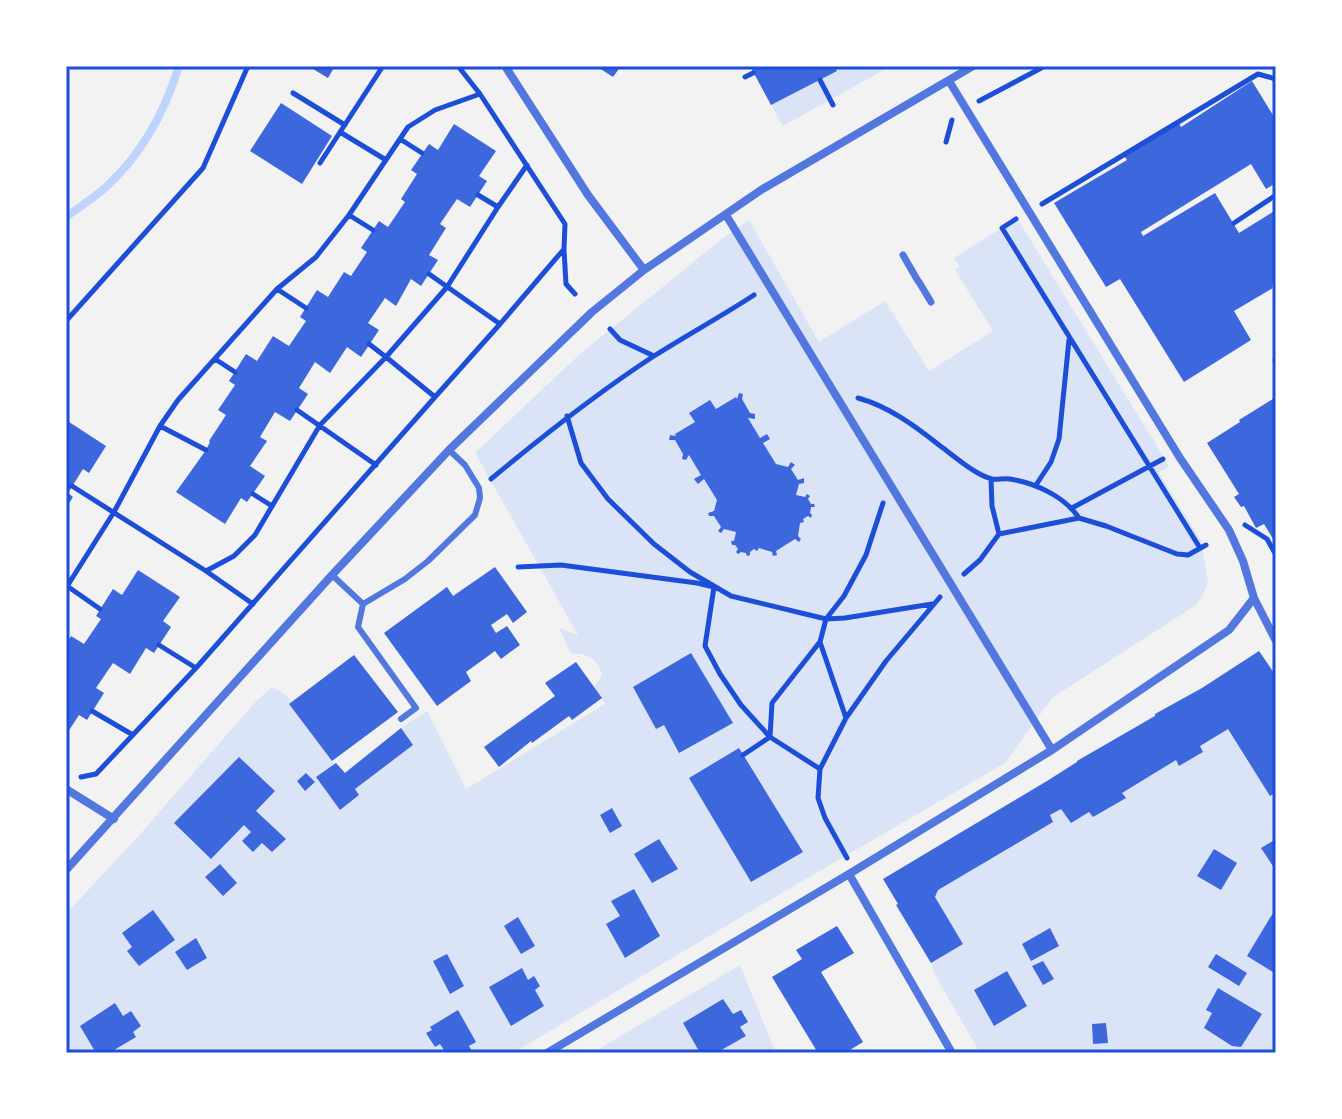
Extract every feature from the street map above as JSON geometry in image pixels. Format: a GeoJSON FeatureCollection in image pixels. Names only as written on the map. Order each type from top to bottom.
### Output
{"type":"FeatureCollection","features":[{"type":"Feature","properties":{"kind":"street"},"geometry":{"type":"LineString","coordinates":[[505,66],[597,209],[644,270]]}},
{"type":"Feature","properties":{"kind":"street"},"geometry":{"type":"LineString","coordinates":[[66,870],[449,450],[592,312],[644,270],[761,190],[973,66]]}},
{"type":"Feature","properties":{"kind":"street"},"geometry":{"type":"LineString","coordinates":[[949,81],[1180,458],[1229,530],[1243,561],[1254,598],[1276,641]]}},
{"type":"Feature","properties":{"kind":"street"},"geometry":{"type":"LineString","coordinates":[[726,215],[1052,750]]}},
{"type":"Feature","properties":{"kind":"street"},"geometry":{"type":"LineString","coordinates":[[903,255],[931,302]]}},
{"type":"Feature","properties":{"kind":"street"},"geometry":{"type":"LineString","coordinates":[[550,1052],[1052,750],[1229,630],[1254,598]]}},
{"type":"Feature","properties":{"kind":"street"},"geometry":{"type":"LineString","coordinates":[[66,789],[114,819]]}},
{"type":"Feature","properties":{"kind":"street"},"geometry":{"type":"LineString","coordinates":[[849,874],[952,1053]]}},
{"type":"Feature","properties":{"kind":"lane"},"geometry":{"type":"LineString","coordinates":[[401,719],[416,708],[358,627],[363,604],[428,561],[475,515],[479,505],[479,488],[465,465],[449,450]]}},
{"type":"Feature","properties":{"kind":"lane"},"geometry":{"type":"LineString","coordinates":[[332,575],[363,604]]}},
{"type":"Feature","properties":{"kind":"path"},"geometry":{"type":"LineString","coordinates":[[66,321],[203,168],[248,66]]}},
{"type":"Feature","properties":{"kind":"path"},"geometry":{"type":"LineString","coordinates":[[320,163],[382,66]]}},
{"type":"Feature","properties":{"kind":"path"},"geometry":{"type":"LineString","coordinates":[[458,66],[480,94],[565,224],[566,284],[575,294]]}},
{"type":"Feature","properties":{"kind":"path"},"geometry":{"type":"LineString","coordinates":[[946,142],[954,115],[1045,66]]}},
{"type":"Feature","properties":{"kind":"path"},"geometry":{"type":"LineString","coordinates":[[745,77],[753,73]]}},
{"type":"Feature","properties":{"kind":"path"},"geometry":{"type":"LineString","coordinates":[[847,858],[825,818],[818,798],[820,769],[846,718],[886,661],[951,584],[980,560],[999,534],[1079,518],[1177,554],[1188,555],[1203,546],[1149,466],[1002,228],[1258,74],[1276,79]]}},
{"type":"Feature","properties":{"kind":"path"},"geometry":{"type":"LineString","coordinates":[[820,80],[833,105]]}},
{"type":"Feature","properties":{"kind":"path"},"geometry":{"type":"LineString","coordinates":[[293,93],[345,125]]}},
{"type":"Feature","properties":{"kind":"path"},"geometry":{"type":"LineString","coordinates":[[100,609],[66,586],[114,512],[160,426],[178,400],[277,289],[316,257],[349,215],[408,127],[435,110],[480,94]]}},
{"type":"Feature","properties":{"kind":"path"},"geometry":{"type":"LineString","coordinates":[[340,132],[386,160]]}},
{"type":"Feature","properties":{"kind":"path"},"geometry":{"type":"LineString","coordinates":[[400,139],[422,153]]}},
{"type":"Feature","properties":{"kind":"path"},"geometry":{"type":"LineString","coordinates":[[206,571],[234,556],[255,535],[320,425],[386,357],[447,287],[527,165]]}},
{"type":"Feature","properties":{"kind":"path"},"geometry":{"type":"LineString","coordinates":[[478,195],[498,207]]}},
{"type":"Feature","properties":{"kind":"path"},"geometry":{"type":"LineString","coordinates":[[1234,223],[1276,195]]}},
{"type":"Feature","properties":{"kind":"path"},"geometry":{"type":"LineString","coordinates":[[349,215],[373,230]]}},
{"type":"Feature","properties":{"kind":"path"},"geometry":{"type":"LineString","coordinates":[[75,776],[84,778],[96,774],[196,668],[564,249]]}},
{"type":"Feature","properties":{"kind":"path"},"geometry":{"type":"LineString","coordinates":[[429,274],[500,324]]}},
{"type":"Feature","properties":{"kind":"path"},"geometry":{"type":"LineString","coordinates":[[479,488],[567,416],[654,356],[769,285]]}},
{"type":"Feature","properties":{"kind":"path"},"geometry":{"type":"LineString","coordinates":[[277,289],[306,308]]}},
{"type":"Feature","properties":{"kind":"path"},"geometry":{"type":"LineString","coordinates":[[610,329],[620,340],[654,356]]}},
{"type":"Feature","properties":{"kind":"path"},"geometry":{"type":"LineString","coordinates":[[1036,485],[1051,462],[1059,439],[1069,338]]}},
{"type":"Feature","properties":{"kind":"path"},"geometry":{"type":"LineString","coordinates":[[369,344],[435,397]]}},
{"type":"Feature","properties":{"kind":"path"},"geometry":{"type":"LineString","coordinates":[[215,359],[235,372]]}},
{"type":"Feature","properties":{"kind":"path"},"geometry":{"type":"LineString","coordinates":[[834,392],[872,402],[894,413],[963,464],[991,479],[1036,485],[1072,508],[1079,518]]}},
{"type":"Feature","properties":{"kind":"path"},"geometry":{"type":"LineString","coordinates":[[297,410],[376,465]]}},
{"type":"Feature","properties":{"kind":"path"},"geometry":{"type":"LineString","coordinates":[[567,416],[581,463],[608,499],[654,544],[690,572],[731,596],[826,619],[933,604]]}},
{"type":"Feature","properties":{"kind":"path"},"geometry":{"type":"LineString","coordinates":[[160,426],[206,450]]}},
{"type":"Feature","properties":{"kind":"path"},"geometry":{"type":"LineString","coordinates":[[1072,508],[1149,466]]}},
{"type":"Feature","properties":{"kind":"path"},"geometry":{"type":"LineString","coordinates":[[991,479],[992,506],[999,534]]}},
{"type":"Feature","properties":{"kind":"path"},"geometry":{"type":"LineString","coordinates":[[770,737],[772,703],[820,642],[826,619],[844,596],[866,555],[890,484]]}},
{"type":"Feature","properties":{"kind":"path"},"geometry":{"type":"LineString","coordinates":[[72,486],[253,604]]}},
{"type":"Feature","properties":{"kind":"path"},"geometry":{"type":"LineString","coordinates":[[253,494],[272,506]]}},
{"type":"Feature","properties":{"kind":"path"},"geometry":{"type":"LineString","coordinates":[[1241,522],[1267,539],[1276,555]]}},
{"type":"Feature","properties":{"kind":"path"},"geometry":{"type":"LineString","coordinates":[[518,567],[561,565],[714,587]]}},
{"type":"Feature","properties":{"kind":"path"},"geometry":{"type":"LineString","coordinates":[[714,587],[707,652],[741,705],[770,737],[820,769]]}},
{"type":"Feature","properties":{"kind":"path"},"geometry":{"type":"LineString","coordinates":[[820,642],[846,718]]}},
{"type":"Feature","properties":{"kind":"path"},"geometry":{"type":"LineString","coordinates":[[159,645],[196,668]]}},
{"type":"Feature","properties":{"kind":"path"},"geometry":{"type":"LineString","coordinates":[[92,711],[133,735]]}},
{"type":"Feature","properties":{"kind":"path"},"geometry":{"type":"LineString","coordinates":[[743,755],[770,737]]}},
{"type":"Feature","properties":{"kind":"shaded area"},"geometry":{"type":"Polygon","coordinates":[[[750,66],[891,66],[783,126],[750,66]]]}},
{"type":"Feature","properties":{"kind":"shaded area"},"geometry":{"type":"Polygon","coordinates":[[[1017,218],[1169,466],[1159,473],[1201,540],[1208,582],[1196,605],[1052,698],[1005,763],[513,1053],[67,1053],[66,914],[272,687],[286,695],[332,761],[345,772],[427,711],[466,789],[605,704],[594,687],[602,675],[598,665],[582,654],[571,654],[559,628],[578,635],[475,453],[581,353],[749,220],[819,342],[885,301],[929,371],[993,331],[955,270],[960,267],[954,258],[1017,218]]]}},
{"type":"Feature","properties":{"kind":"shaded area"},"geometry":{"type":"Polygon","coordinates":[[[1259,651],[1276,676],[1276,1053],[980,1053],[896,905],[1077,761],[1259,651]]]}},
{"type":"Feature","properties":{"kind":"shaded area"},"geometry":{"type":"Polygon","coordinates":[[[740,965],[776,1053],[592,1053],[740,965]]]}},
{"type":"Feature","properties":{"kind":"building"},"geometry":{"type":"Polygon","coordinates":[[[308,66],[335,66],[328,78],[308,66]]]}},
{"type":"Feature","properties":{"kind":"building"},"geometry":{"type":"Polygon","coordinates":[[[596,66],[621,66],[613,77],[596,66]]]}},
{"type":"Feature","properties":{"kind":"building"},"geometry":{"type":"Polygon","coordinates":[[[750,66],[842,66],[771,105],[750,66]]]}},
{"type":"Feature","properties":{"kind":"building"},"geometry":{"type":"Polygon","coordinates":[[[1252,81],[1276,120],[1276,183],[1266,189],[1251,164],[1141,232],[1143,236],[1215,193],[1239,233],[1276,210],[1276,283],[1273,288],[1234,311],[1251,340],[1184,382],[1120,279],[1106,287],[1054,203],[1127,160],[1124,156],[1179,123],[1181,127],[1252,81]]]}},
{"type":"Feature","properties":{"kind":"building"},"geometry":{"type":"Polygon","coordinates":[[[281,103],[332,136],[302,184],[250,151],[281,103]]]}},
{"type":"Feature","properties":{"kind":"building"},"geometry":{"type":"Polygon","coordinates":[[[454,124],[496,151],[479,176],[487,181],[470,207],[457,199],[440,224],[446,228],[429,255],[438,260],[421,286],[411,279],[396,306],[385,298],[368,323],[379,330],[361,357],[347,347],[330,373],[315,362],[299,388],[308,394],[290,421],[275,412],[260,437],[267,441],[250,466],[265,476],[247,502],[241,498],[225,524],[176,492],[226,415],[218,410],[235,385],[229,381],[246,354],[257,361],[273,336],[289,346],[306,321],[300,317],[317,290],[328,297],[344,272],[351,276],[367,252],[361,248],[379,221],[388,227],[405,202],[401,199],[417,174],[411,170],[429,144],[438,150],[454,124]]]}},
{"type":"Feature","properties":{"kind":"building"},"geometry":{"type":"Polygon","coordinates":[[[739,393],[743,394],[742,399],[750,413],[755,414],[755,419],[748,418],[760,438],[767,434],[770,439],[763,443],[776,464],[788,467],[791,462],[795,465],[791,469],[798,480],[804,478],[796,495],[805,497],[807,494],[815,507],[811,507],[811,518],[808,516],[800,523],[799,542],[795,539],[773,556],[772,552],[759,548],[747,556],[746,553],[736,552],[738,549],[731,541],[734,541],[736,532],[724,529],[721,533],[714,516],[709,516],[717,500],[704,479],[698,484],[694,479],[701,475],[689,455],[686,460],[682,459],[683,454],[675,440],[669,440],[670,435],[676,436],[695,422],[689,413],[710,400],[716,409],[737,399],[739,393]]]}},
{"type":"Feature","properties":{"kind":"building"},"geometry":{"type":"Polygon","coordinates":[[[1276,397],[1276,544],[1264,524],[1256,528],[1244,506],[1241,507],[1234,497],[1239,494],[1207,443],[1276,397]]]}},
{"type":"Feature","properties":{"kind":"building"},"geometry":{"type":"Polygon","coordinates":[[[66,420],[106,446],[89,473],[83,469],[68,493],[73,497],[66,508],[66,420]]]}},
{"type":"Feature","properties":{"kind":"building"},"geometry":{"type":"Polygon","coordinates":[[[495,567],[527,612],[513,623],[507,614],[491,625],[496,633],[507,626],[520,645],[501,659],[495,651],[466,672],[471,681],[437,706],[384,633],[447,587],[453,596],[495,567]]]}},
{"type":"Feature","properties":{"kind":"building"},"geometry":{"type":"Polygon","coordinates":[[[138,570],[180,597],[163,621],[171,627],[154,653],[146,648],[130,674],[113,663],[96,688],[104,693],[87,720],[79,715],[66,735],[66,645],[71,636],[84,644],[101,619],[96,616],[113,589],[122,595],[138,570]]]}},
{"type":"Feature","properties":{"kind":"building"},"geometry":{"type":"Polygon","coordinates":[[[1259,651],[1276,676],[1276,792],[1270,796],[1228,729],[1200,746],[1203,752],[1179,766],[1176,760],[1122,793],[1126,798],[1093,817],[1089,812],[1071,823],[1061,809],[1050,815],[1053,822],[938,890],[935,897],[963,944],[931,963],[883,879],[1259,651]]]}},
{"type":"Feature","properties":{"kind":"building"},"geometry":{"type":"Polygon","coordinates":[[[691,653],[733,723],[679,753],[664,725],[656,729],[633,687],[691,653]]]}},
{"type":"Feature","properties":{"kind":"building"},"geometry":{"type":"Polygon","coordinates":[[[354,655],[398,712],[332,761],[289,704],[354,655]]]}},
{"type":"Feature","properties":{"kind":"building"},"geometry":{"type":"Polygon","coordinates":[[[576,662],[602,698],[572,720],[569,716],[531,741],[499,767],[484,747],[555,696],[545,683],[576,662]]]}},
{"type":"Feature","properties":{"kind":"building"},"geometry":{"type":"Polygon","coordinates":[[[401,728],[413,745],[355,789],[359,795],[340,810],[316,777],[336,763],[345,773],[401,728]]]}},
{"type":"Feature","properties":{"kind":"building"},"geometry":{"type":"Polygon","coordinates":[[[739,748],[803,852],[751,882],[689,778],[739,748]]]}},
{"type":"Feature","properties":{"kind":"building"},"geometry":{"type":"Polygon","coordinates":[[[239,757],[275,791],[256,811],[286,839],[272,852],[262,843],[253,852],[242,841],[251,832],[244,825],[211,859],[174,823],[239,757]]]}},
{"type":"Feature","properties":{"kind":"building"},"geometry":{"type":"Polygon","coordinates":[[[306,773],[315,782],[305,791],[297,781],[306,773]]]}},
{"type":"Feature","properties":{"kind":"building"},"geometry":{"type":"Polygon","coordinates":[[[612,808],[622,826],[610,833],[600,815],[612,808]]]}},
{"type":"Feature","properties":{"kind":"building"},"geometry":{"type":"Polygon","coordinates":[[[659,839],[678,869],[652,883],[634,854],[659,839]]]}},
{"type":"Feature","properties":{"kind":"building"},"geometry":{"type":"Polygon","coordinates":[[[1276,839],[1276,871],[1261,848],[1276,839]]]}},
{"type":"Feature","properties":{"kind":"building"},"geometry":{"type":"Polygon","coordinates":[[[1214,849],[1237,863],[1221,890],[1197,876],[1214,849]]]}},
{"type":"Feature","properties":{"kind":"building"},"geometry":{"type":"Polygon","coordinates":[[[220,864],[237,883],[223,896],[205,877],[220,864]]]}},
{"type":"Feature","properties":{"kind":"building"},"geometry":{"type":"Polygon","coordinates":[[[634,889],[660,936],[625,958],[606,924],[620,916],[611,901],[634,889]]]}},
{"type":"Feature","properties":{"kind":"building"},"geometry":{"type":"Polygon","coordinates":[[[1276,908],[1276,974],[1247,956],[1276,908]]]}},
{"type":"Feature","properties":{"kind":"building"},"geometry":{"type":"Polygon","coordinates":[[[153,910],[175,940],[139,966],[127,951],[132,947],[122,933],[153,910]]]}},
{"type":"Feature","properties":{"kind":"building"},"geometry":{"type":"Polygon","coordinates":[[[518,917],[535,946],[521,954],[504,926],[518,917]]]}},
{"type":"Feature","properties":{"kind":"building"},"geometry":{"type":"Polygon","coordinates":[[[837,926],[854,953],[821,972],[863,1042],[845,1053],[818,1053],[772,977],[802,959],[796,950],[837,926]]]}},
{"type":"Feature","properties":{"kind":"building"},"geometry":{"type":"Polygon","coordinates":[[[1050,928],[1059,946],[1031,961],[1022,944],[1050,928]]]}},
{"type":"Feature","properties":{"kind":"building"},"geometry":{"type":"Polygon","coordinates":[[[196,938],[207,958],[187,970],[175,952],[196,938]]]}},
{"type":"Feature","properties":{"kind":"building"},"geometry":{"type":"Polygon","coordinates":[[[447,954],[464,986],[450,994],[433,961],[447,954]]]}},
{"type":"Feature","properties":{"kind":"building"},"geometry":{"type":"Polygon","coordinates":[[[1216,954],[1247,973],[1239,986],[1208,967],[1216,954]]]}},
{"type":"Feature","properties":{"kind":"building"},"geometry":{"type":"Polygon","coordinates":[[[1043,961],[1054,979],[1043,985],[1032,966],[1043,961]]]}},
{"type":"Feature","properties":{"kind":"building"},"geometry":{"type":"Polygon","coordinates":[[[522,968],[528,980],[534,976],[540,986],[535,990],[544,1006],[511,1026],[489,987],[522,968]]]}},
{"type":"Feature","properties":{"kind":"building"},"geometry":{"type":"Polygon","coordinates":[[[1007,971],[1027,1006],[994,1026],[974,990],[1007,971]]]}},
{"type":"Feature","properties":{"kind":"building"},"geometry":{"type":"Polygon","coordinates":[[[1218,988],[1262,1014],[1241,1047],[1232,1046],[1204,1028],[1212,1013],[1206,1010],[1218,988]]]}},
{"type":"Feature","properties":{"kind":"building"},"geometry":{"type":"Polygon","coordinates":[[[723,999],[733,1014],[741,1010],[748,1022],[740,1027],[746,1036],[716,1053],[700,1053],[683,1023],[723,999]]]}},
{"type":"Feature","properties":{"kind":"building"},"geometry":{"type":"Polygon","coordinates":[[[115,1003],[123,1016],[131,1011],[141,1026],[133,1032],[136,1037],[109,1053],[96,1053],[80,1026],[115,1003]]]}},
{"type":"Feature","properties":{"kind":"building"},"geometry":{"type":"Polygon","coordinates":[[[458,1010],[476,1042],[469,1046],[473,1053],[446,1053],[440,1044],[435,1047],[426,1033],[432,1030],[430,1027],[458,1010]]]}},
{"type":"Feature","properties":{"kind":"building"},"geometry":{"type":"Polygon","coordinates":[[[1106,1023],[1108,1043],[1093,1044],[1092,1024],[1106,1023]]]}},
{"type":"Feature","properties":{"kind":"waterway"},"geometry":{"type":"LineString","coordinates":[[66,217],[106,187],[141,147],[167,99],[179,66]]}}]}
